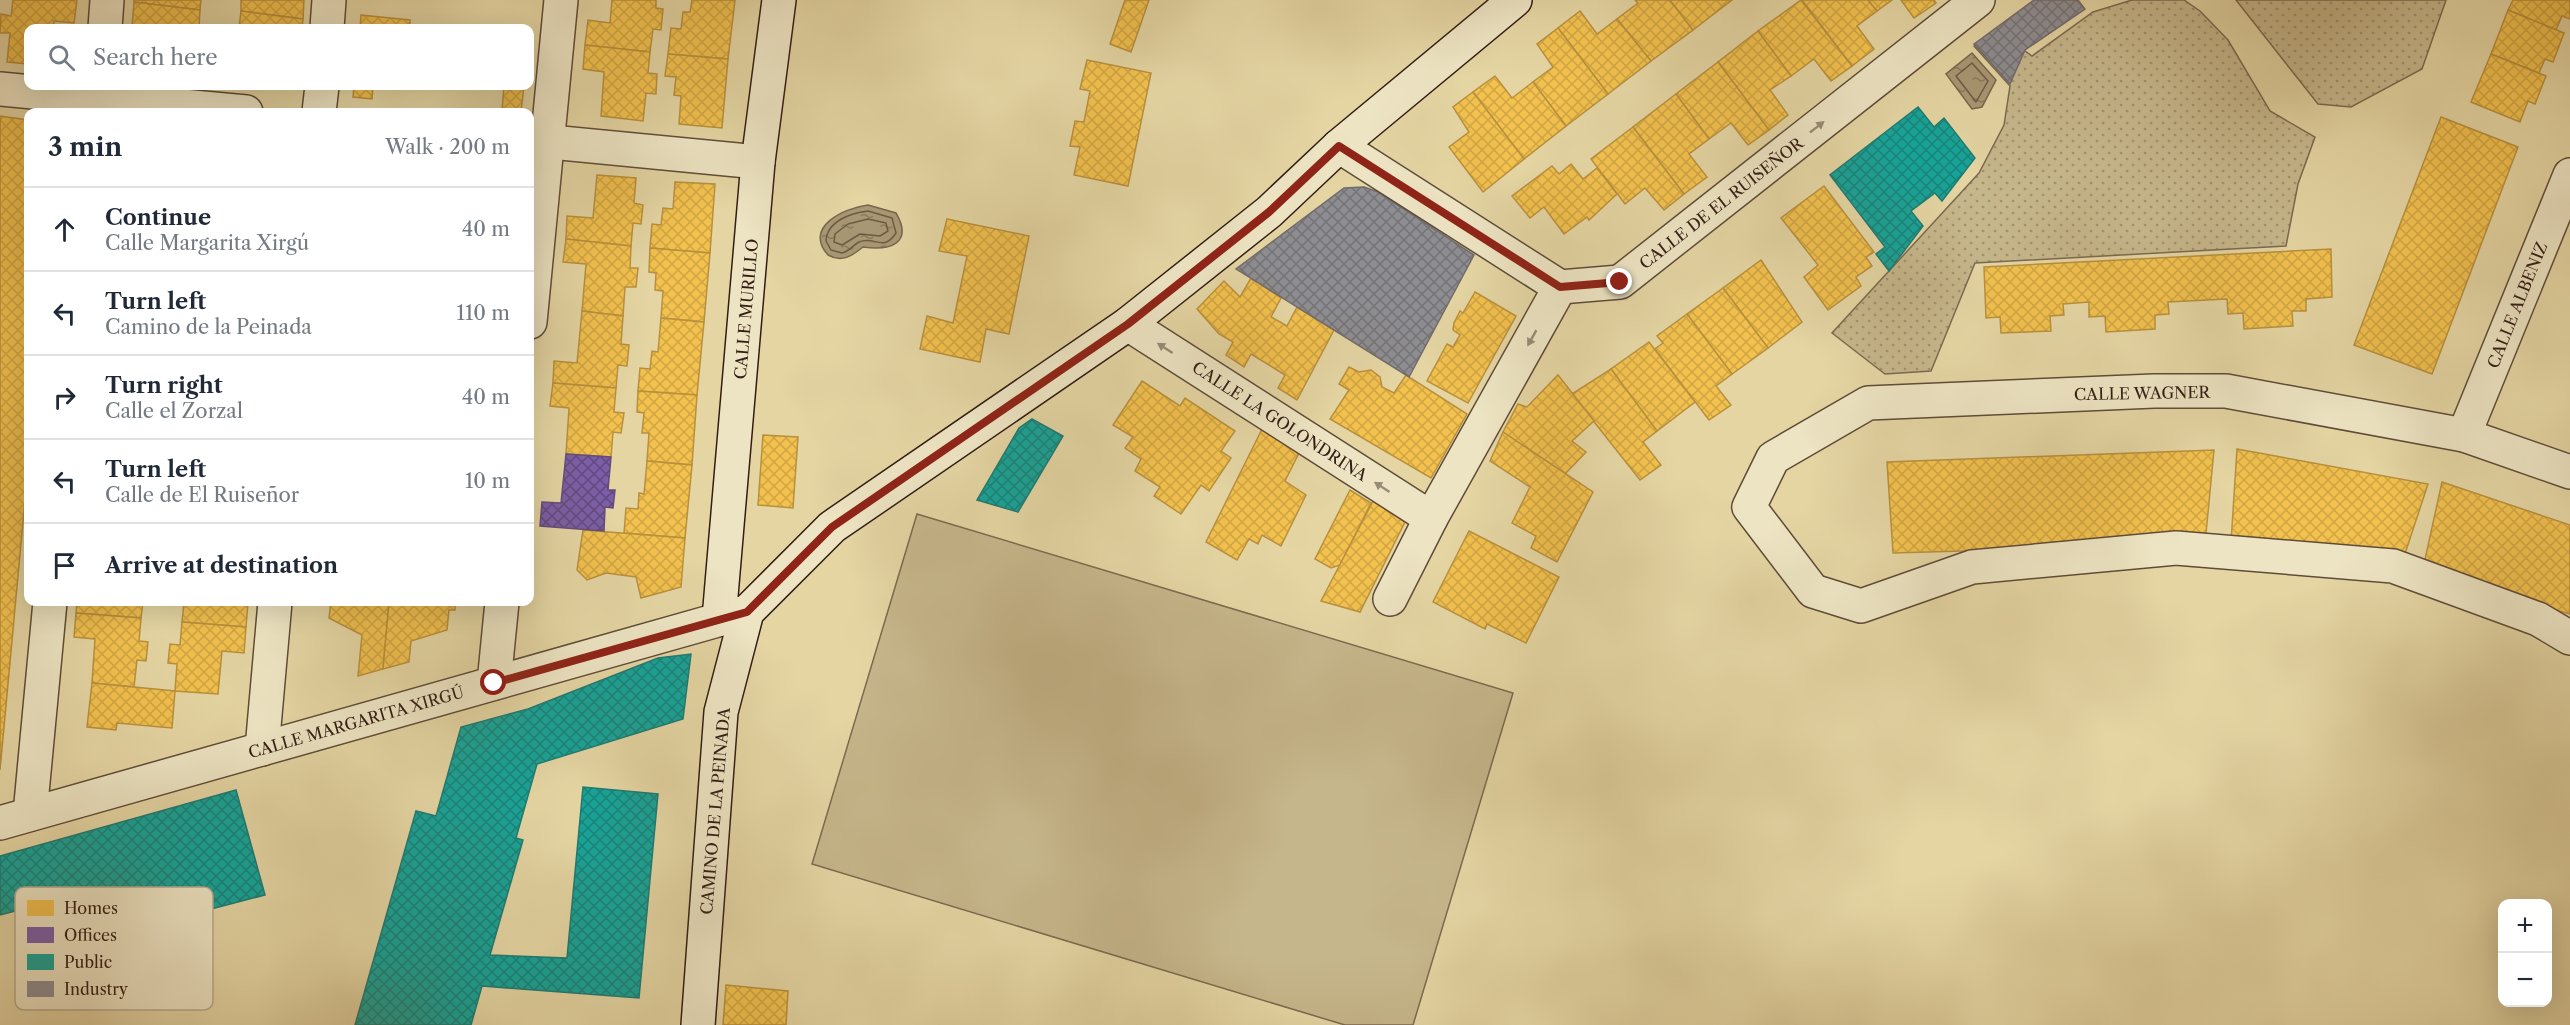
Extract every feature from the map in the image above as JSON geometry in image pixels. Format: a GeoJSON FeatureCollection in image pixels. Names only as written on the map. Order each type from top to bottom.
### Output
{"type":"FeatureCollection","features":[{"type":"Feature","properties":{"kind":"street"},"geometry":{"type":"LineString","coordinates":[[105,24],[107,0]]}},
{"type":"Feature","properties":{"kind":"street"},"geometry":{"type":"LineString","coordinates":[[327,24],[329,0]]}},
{"type":"Feature","properties":{"kind":"street"},"geometry":{"type":"LineString","coordinates":[[534,231],[538,140],[561,0]]}},
{"type":"Feature","properties":{"kind":"street","name":"CALLE MURILLO"},"geometry":{"type":"LineString","coordinates":[[733,615],[758,162],[779,0]]}},
{"type":"Feature","properties":{"kind":"street"},"geometry":{"type":"LineString","coordinates":[[733,615],[832,527],[1128,324],[1269,212],[1339,146],[1515,0]]}},
{"type":"Feature","properties":{"kind":"street","name":"CALLE DE EL RUISEÑOR"},"geometry":{"type":"LineString","coordinates":[[1560,287],[1620,282],[1978,0]]}},
{"type":"Feature","properties":{"kind":"street"},"geometry":{"type":"LineString","coordinates":[[0,89],[200,108]]}},
{"type":"Feature","properties":{"kind":"street"},"geometry":{"type":"LineString","coordinates":[[319,108],[322,90]]}},
{"type":"Feature","properties":{"kind":"street"},"geometry":{"type":"LineString","coordinates":[[538,140],[758,162]]}},
{"type":"Feature","properties":{"kind":"street"},"geometry":{"type":"LineString","coordinates":[[1339,146],[1560,287],[1431,518],[1390,599]]}},
{"type":"Feature","properties":{"kind":"street","name":"CALLE ALBENIZ"},"geometry":{"type":"LineString","coordinates":[[2464,435],[2570,175]]}},
{"type":"Feature","properties":{"kind":"street","name":"CALLE LA GOLONDRINA"},"geometry":{"type":"LineString","coordinates":[[1128,324],[1431,518]]}},
{"type":"Feature","properties":{"kind":"street","name":"CALLE WAGNER"},"geometry":{"type":"LineString","coordinates":[[2570,472],[2464,435],[2226,391],[2154,390],[1868,403],[1773,458],[1749,507],[1813,591],[1861,606],[1972,567],[2176,548],[2393,566],[2538,619],[2570,638]]}},
{"type":"Feature","properties":{"kind":"street"},"geometry":{"type":"LineString","coordinates":[[15,818],[49,606]]}},
{"type":"Feature","properties":{"kind":"street"},"geometry":{"type":"LineString","coordinates":[[262,749],[275,606]]}},
{"type":"Feature","properties":{"kind":"street"},"geometry":{"type":"LineString","coordinates":[[494,683],[502,606]]}},
{"type":"Feature","properties":{"kind":"street","name":"CALLE MARGARITA XIRGÚ"},"geometry":{"type":"LineString","coordinates":[[15,818],[733,615]]}},
{"type":"Feature","properties":{"kind":"street","name":"CAMINO DE LA PEINADA"},"geometry":{"type":"LineString","coordinates":[[698,1025],[721,712],[733,615]]}},
{"type":"Feature","properties":{"kind":"shaded area"},"geometry":{"type":"Polygon","coordinates":[[[2132,0],[2184,0],[2200,11],[2228,40],[2270,111],[2315,137],[2298,184],[2286,246],[1975,263],[1931,371],[1885,374],[1832,333],[1979,173],[2004,125],[2010,86],[1974,46],[1995,29],[2032,56],[2093,12],[2132,0]]]}},
{"type":"Feature","properties":{"kind":"shaded area"},"geometry":{"type":"Polygon","coordinates":[[[2236,0],[2446,0],[2422,69],[2351,107],[2318,104],[2236,0]]]}},
{"type":"Feature","properties":{"kind":"shaded area"},"geometry":{"type":"Polygon","coordinates":[[[917,514],[1513,693],[1413,1025],[1345,1025],[812,864],[917,514]]]}},
{"type":"Feature","properties":{"kind":"water"},"geometry":{"type":"Polygon","coordinates":[[[1972,53],[1996,80],[1982,107],[1972,109],[1946,74],[1972,53]]]}},
{"type":"Feature","properties":{"kind":"water"},"geometry":{"type":"Polygon","coordinates":[[[868,205],[896,213],[902,232],[896,243],[882,248],[863,247],[842,258],[828,255],[820,236],[823,228],[838,215],[868,205]]]}},
{"type":"Feature","properties":{"kind":"building: Homes"},"geometry":{"type":"Polygon","coordinates":[[[13,0],[77,0],[74,23],[54,21],[54,24],[24,24],[24,64],[7,62],[10,33],[0,33],[1,14],[11,16],[13,0]]]}},
{"type":"Feature","properties":{"kind":"building: Homes"},"geometry":{"type":"Polygon","coordinates":[[[134,0],[201,0],[200,10],[134,2],[134,0]]]}},
{"type":"Feature","properties":{"kind":"building: Homes"},"geometry":{"type":"Polygon","coordinates":[[[241,0],[304,0],[303,19],[241,11],[241,0]]]}},
{"type":"Feature","properties":{"kind":"building: Homes"},"geometry":{"type":"Polygon","coordinates":[[[612,0],[656,0],[656,8],[663,9],[661,30],[653,29],[650,52],[585,45],[588,20],[610,23],[612,0]]]}},
{"type":"Feature","properties":{"kind":"building: Homes"},"geometry":{"type":"Polygon","coordinates":[[[692,0],[735,0],[728,59],[668,54],[671,28],[681,29],[683,12],[690,12],[692,0]]]}},
{"type":"Feature","properties":{"kind":"building: Homes"},"geometry":{"type":"Polygon","coordinates":[[[1125,0],[1149,0],[1131,52],[1110,44],[1125,0]]]}},
{"type":"Feature","properties":{"kind":"building: Homes"},"geometry":{"type":"Polygon","coordinates":[[[1635,0],[1670,0],[1693,30],[1651,61],[1617,19],[1638,3],[1635,0]]]}},
{"type":"Feature","properties":{"kind":"building: Homes"},"geometry":{"type":"Polygon","coordinates":[[[1670,0],[1732,0],[1693,30],[1670,0]]]}},
{"type":"Feature","properties":{"kind":"building: Homes"},"geometry":{"type":"Polygon","coordinates":[[[1801,0],[1852,66],[1831,81],[1814,59],[1791,76],[1758,31],[1801,0]]]}},
{"type":"Feature","properties":{"kind":"building: Homes"},"geometry":{"type":"Polygon","coordinates":[[[1802,0],[1868,0],[1877,11],[1857,26],[1874,49],[1852,66],[1802,0]]]}},
{"type":"Feature","properties":{"kind":"building: Homes"},"geometry":{"type":"Polygon","coordinates":[[[1868,0],[1892,0],[1877,11],[1868,0]]]}},
{"type":"Feature","properties":{"kind":"building: Homes"},"geometry":{"type":"Polygon","coordinates":[[[1901,0],[1934,0],[1936,3],[1914,18],[1901,0]]]}},
{"type":"Feature","properties":{"kind":"building: Homes"},"geometry":{"type":"Polygon","coordinates":[[[2513,0],[2570,0],[2570,19],[2562,16],[2556,30],[2508,10],[2513,0]]]}},
{"type":"Feature","properties":{"kind":"building: Homes"},"geometry":{"type":"Polygon","coordinates":[[[134,2],[200,10],[199,24],[132,24],[134,2]]]}},
{"type":"Feature","properties":{"kind":"building: Homes"},"geometry":{"type":"Polygon","coordinates":[[[2508,10],[2564,33],[2553,62],[2545,59],[2539,73],[2491,54],[2508,10]]]}},
{"type":"Feature","properties":{"kind":"building: Homes"},"geometry":{"type":"Polygon","coordinates":[[[241,11],[303,19],[302,24],[239,24],[241,11]]]}},
{"type":"Feature","properties":{"kind":"building: Homes"},"geometry":{"type":"Polygon","coordinates":[[[1580,11],[1597,34],[1617,19],[1651,61],[1608,94],[1558,28],[1580,11]]]}},
{"type":"Feature","properties":{"kind":"building: Homes"},"geometry":{"type":"Polygon","coordinates":[[[361,15],[410,20],[410,24],[360,24],[361,15]]]}},
{"type":"Feature","properties":{"kind":"building: Homes"},"geometry":{"type":"Polygon","coordinates":[[[1558,28],[1608,94],[1566,126],[1533,82],[1553,67],[1537,44],[1558,28]]]}},
{"type":"Feature","properties":{"kind":"building: Homes"},"geometry":{"type":"Polygon","coordinates":[[[1758,31],[1791,76],[1770,90],[1788,115],[1769,130],[1718,62],[1758,31]]]}},
{"type":"Feature","properties":{"kind":"building: Homes"},"geometry":{"type":"Polygon","coordinates":[[[585,45],[650,52],[648,73],[657,74],[656,94],[646,93],[643,121],[601,116],[604,72],[583,69],[585,45]]]}},
{"type":"Feature","properties":{"kind":"building: Homes"},"geometry":{"type":"Polygon","coordinates":[[[668,54],[728,59],[722,128],[679,124],[681,96],[674,95],[676,77],[665,76],[668,54]]]}},
{"type":"Feature","properties":{"kind":"building: Homes"},"geometry":{"type":"Polygon","coordinates":[[[2491,54],[2546,76],[2535,104],[2528,101],[2520,122],[2471,102],[2491,54]]]}},
{"type":"Feature","properties":{"kind":"building: Homes"},"geometry":{"type":"Polygon","coordinates":[[[1087,60],[1151,73],[1128,186],[1074,175],[1080,147],[1070,146],[1075,121],[1084,122],[1090,91],[1080,89],[1087,60]]]}},
{"type":"Feature","properties":{"kind":"building: Homes"},"geometry":{"type":"Polygon","coordinates":[[[1718,62],[1769,130],[1748,145],[1731,123],[1709,139],[1676,94],[1718,62]]]}},
{"type":"Feature","properties":{"kind":"building: Homes"},"geometry":{"type":"Polygon","coordinates":[[[1495,76],[1512,98],[1533,82],[1566,126],[1524,159],[1473,92],[1495,76]]]}},
{"type":"Feature","properties":{"kind":"building: Homes"},"geometry":{"type":"Polygon","coordinates":[[[354,90],[373,90],[372,99],[353,97],[354,90]]]}},
{"type":"Feature","properties":{"kind":"building: Homes"},"geometry":{"type":"Polygon","coordinates":[[[504,90],[524,90],[521,108],[502,108],[504,90]]]}},
{"type":"Feature","properties":{"kind":"building: Homes"},"geometry":{"type":"Polygon","coordinates":[[[1473,92],[1524,159],[1483,192],[1449,147],[1469,132],[1453,107],[1473,92]]]}},
{"type":"Feature","properties":{"kind":"building: Homes"},"geometry":{"type":"Polygon","coordinates":[[[1676,94],[1709,139],[1689,154],[1707,177],[1684,194],[1633,127],[1676,94]]]}},
{"type":"Feature","properties":{"kind":"building: Homes"},"geometry":{"type":"Polygon","coordinates":[[[0,116],[24,119],[24,511],[0,770],[0,116]]]}},
{"type":"Feature","properties":{"kind":"building: Homes"},"geometry":{"type":"Polygon","coordinates":[[[2441,117],[2518,147],[2432,374],[2354,345],[2441,117]]]}},
{"type":"Feature","properties":{"kind":"building: Homes"},"geometry":{"type":"Polygon","coordinates":[[[1633,127],[1684,194],[1664,210],[1645,188],[1625,204],[1591,159],[1633,127]]]}},
{"type":"Feature","properties":{"kind":"building: Homes"},"geometry":{"type":"Polygon","coordinates":[[[1571,164],[1583,179],[1597,168],[1617,194],[1589,220],[1587,217],[1564,234],[1544,207],[1530,218],[1512,196],[1552,166],[1559,174],[1571,164]]]}},
{"type":"Feature","properties":{"kind":"building: Homes"},"geometry":{"type":"Polygon","coordinates":[[[597,175],[636,178],[634,203],[643,205],[641,224],[633,223],[631,246],[566,239],[567,216],[593,218],[597,175]]]}},
{"type":"Feature","properties":{"kind":"building: Homes"},"geometry":{"type":"Polygon","coordinates":[[[675,182],[715,184],[710,253],[650,248],[652,224],[661,225],[663,208],[673,209],[675,182]]]}},
{"type":"Feature","properties":{"kind":"building: Homes"},"geometry":{"type":"Polygon","coordinates":[[[1824,186],[1874,252],[1866,257],[1872,266],[1856,277],[1861,286],[1828,310],[1804,277],[1818,265],[1781,218],[1824,186]]]}},
{"type":"Feature","properties":{"kind":"building: Homes"},"geometry":{"type":"Polygon","coordinates":[[[947,219],[1029,236],[1009,334],[986,329],[980,362],[920,349],[927,316],[953,323],[967,256],[939,251],[947,219]]]}},
{"type":"Feature","properties":{"kind":"building: Homes"},"geometry":{"type":"Polygon","coordinates":[[[566,239],[631,246],[630,268],[638,268],[636,287],[625,287],[623,316],[582,311],[586,264],[563,262],[566,239]]]}},
{"type":"Feature","properties":{"kind":"building: Homes"},"geometry":{"type":"Polygon","coordinates":[[[650,248],[710,253],[704,322],[661,318],[663,291],[655,290],[656,273],[649,272],[650,248]]]}},
{"type":"Feature","properties":{"kind":"building: Homes"},"geometry":{"type":"Polygon","coordinates":[[[2331,249],[2332,297],[2306,299],[2306,311],[2292,311],[2293,326],[2244,329],[2243,313],[2228,314],[2227,299],[2168,302],[2169,314],[2155,315],[2155,329],[2106,332],[2105,316],[2089,317],[2089,302],[2063,304],[2064,315],[2050,316],[2051,331],[2001,333],[2000,317],[1986,318],[1984,267],[2331,249]]]}},
{"type":"Feature","properties":{"kind":"building: Homes"},"geometry":{"type":"Polygon","coordinates":[[[1761,260],[1802,322],[1768,348],[1723,288],[1761,260]]]}},
{"type":"Feature","properties":{"kind":"building: Homes"},"geometry":{"type":"Polygon","coordinates":[[[1251,278],[1281,298],[1271,317],[1287,326],[1297,307],[1334,330],[1297,400],[1278,388],[1285,375],[1251,354],[1244,367],[1226,355],[1233,342],[1219,334],[1197,309],[1224,281],[1240,297],[1251,278]]]}},
{"type":"Feature","properties":{"kind":"building: Homes"},"geometry":{"type":"Polygon","coordinates":[[[1723,288],[1768,348],[1732,374],[1687,314],[1723,288]]]}},
{"type":"Feature","properties":{"kind":"building: Homes"},"geometry":{"type":"Polygon","coordinates":[[[1475,292],[1516,316],[1468,403],[1427,381],[1447,344],[1453,347],[1460,335],[1453,330],[1454,323],[1460,311],[1463,313],[1475,292]]]}},
{"type":"Feature","properties":{"kind":"building: Homes"},"geometry":{"type":"Polygon","coordinates":[[[582,311],[623,316],[621,344],[629,345],[627,366],[618,365],[616,388],[553,383],[554,361],[577,363],[582,311]]]}},
{"type":"Feature","properties":{"kind":"building: Homes"},"geometry":{"type":"Polygon","coordinates":[[[1687,314],[1732,374],[1716,386],[1731,405],[1709,420],[1655,349],[1663,343],[1657,336],[1687,314]]]}},
{"type":"Feature","properties":{"kind":"building: Homes"},"geometry":{"type":"Polygon","coordinates":[[[661,318],[704,322],[697,395],[638,391],[640,368],[650,369],[652,351],[658,352],[661,318]]]}},
{"type":"Feature","properties":{"kind":"building: Homes"},"geometry":{"type":"Polygon","coordinates":[[[1649,342],[1695,402],[1657,431],[1611,369],[1649,342]]]}},
{"type":"Feature","properties":{"kind":"building: Homes"},"geometry":{"type":"Polygon","coordinates":[[[1349,367],[1359,372],[1371,370],[1380,377],[1382,387],[1394,393],[1406,375],[1467,414],[1431,478],[1330,419],[1349,390],[1339,384],[1349,367]]]}},
{"type":"Feature","properties":{"kind":"building: Homes"},"geometry":{"type":"Polygon","coordinates":[[[1611,369],[1657,431],[1643,442],[1661,465],[1640,480],[1572,394],[1611,369]]]}},
{"type":"Feature","properties":{"kind":"building: Homes"},"geometry":{"type":"Polygon","coordinates":[[[1558,375],[1594,421],[1572,441],[1586,452],[1565,474],[1503,432],[1518,404],[1527,407],[1558,375]]]}},
{"type":"Feature","properties":{"kind":"building: Homes"},"geometry":{"type":"Polygon","coordinates":[[[1142,381],[1180,406],[1185,398],[1235,431],[1221,451],[1231,458],[1209,491],[1201,485],[1181,514],[1154,496],[1160,487],[1135,471],[1141,459],[1125,448],[1133,437],[1113,425],[1142,381]]]}},
{"type":"Feature","properties":{"kind":"building: Homes"},"geometry":{"type":"Polygon","coordinates":[[[553,383],[616,388],[614,412],[624,413],[621,433],[613,432],[611,457],[566,454],[569,408],[550,406],[553,383]]]}},
{"type":"Feature","properties":{"kind":"building: Homes"},"geometry":{"type":"Polygon","coordinates":[[[638,391],[697,395],[692,465],[647,461],[649,433],[642,433],[644,413],[637,412],[638,391]]]}},
{"type":"Feature","properties":{"kind":"building: Homes"},"geometry":{"type":"Polygon","coordinates":[[[1264,425],[1301,449],[1285,481],[1306,495],[1281,546],[1262,535],[1258,544],[1249,539],[1237,560],[1206,542],[1264,425]]]}},
{"type":"Feature","properties":{"kind":"building: Homes"},"geometry":{"type":"Polygon","coordinates":[[[1503,432],[1593,492],[1557,562],[1531,548],[1536,536],[1512,523],[1530,487],[1490,461],[1503,432]]]}},
{"type":"Feature","properties":{"kind":"building: Homes"},"geometry":{"type":"Polygon","coordinates":[[[763,435],[798,437],[793,508],[758,505],[763,435]]]}},
{"type":"Feature","properties":{"kind":"building: Homes"},"geometry":{"type":"Polygon","coordinates":[[[2237,449],[2428,484],[2402,563],[2231,542],[2237,449]]]}},
{"type":"Feature","properties":{"kind":"building: Homes"},"geometry":{"type":"Polygon","coordinates":[[[2214,450],[2205,544],[1893,553],[1887,462],[2214,450]]]}},
{"type":"Feature","properties":{"kind":"building: Homes"},"geometry":{"type":"Polygon","coordinates":[[[647,461],[692,465],[685,538],[624,533],[626,508],[638,509],[639,493],[644,494],[647,461]]]}},
{"type":"Feature","properties":{"kind":"building: Homes"},"geometry":{"type":"Polygon","coordinates":[[[2442,482],[2570,525],[2570,614],[2422,573],[2442,482]]]}},
{"type":"Feature","properties":{"kind":"building: Homes"},"geometry":{"type":"Polygon","coordinates":[[[1350,490],[1371,503],[1340,565],[1331,568],[1315,559],[1350,490]]]}},
{"type":"Feature","properties":{"kind":"building: Homes"},"geometry":{"type":"Polygon","coordinates":[[[1373,501],[1405,522],[1360,612],[1321,601],[1373,501]]]}},
{"type":"Feature","properties":{"kind":"building: Homes"},"geometry":{"type":"Polygon","coordinates":[[[583,530],[685,538],[681,587],[641,598],[636,577],[606,573],[587,580],[577,570],[583,530]]]}},
{"type":"Feature","properties":{"kind":"building: Homes"},"geometry":{"type":"Polygon","coordinates":[[[1469,531],[1559,577],[1526,643],[1487,624],[1485,629],[1433,602],[1469,531]]]}},
{"type":"Feature","properties":{"kind":"building: Homes"},"geometry":{"type":"Polygon","coordinates":[[[77,606],[142,606],[141,618],[76,613],[77,606]]]}},
{"type":"Feature","properties":{"kind":"building: Homes"},"geometry":{"type":"Polygon","coordinates":[[[184,606],[248,606],[246,627],[182,622],[184,606]]]}},
{"type":"Feature","properties":{"kind":"building: Homes"},"geometry":{"type":"Polygon","coordinates":[[[330,606],[389,606],[383,669],[358,676],[362,635],[329,618],[330,606]]]}},
{"type":"Feature","properties":{"kind":"building: Homes"},"geometry":{"type":"Polygon","coordinates":[[[389,606],[455,606],[455,610],[449,610],[447,630],[411,641],[409,662],[383,669],[389,606]]]}},
{"type":"Feature","properties":{"kind":"building: Homes"},"geometry":{"type":"Polygon","coordinates":[[[76,613],[141,618],[139,641],[148,642],[146,661],[137,660],[134,687],[92,683],[95,639],[74,637],[76,613]]]}},
{"type":"Feature","properties":{"kind":"building: Homes"},"geometry":{"type":"Polygon","coordinates":[[[182,622],[246,627],[244,653],[222,651],[218,694],[175,691],[177,664],[168,663],[170,644],[180,645],[182,622]]]}},
{"type":"Feature","properties":{"kind":"building: Homes"},"geometry":{"type":"Polygon","coordinates":[[[92,683],[175,691],[172,728],[117,723],[116,730],[87,727],[92,683]]]}},
{"type":"Feature","properties":{"kind":"building: Homes"},"geometry":{"type":"Polygon","coordinates":[[[726,985],[788,991],[786,1025],[723,1025],[726,985]]]}},
{"type":"Feature","properties":{"kind":"building: Offices"},"geometry":{"type":"Polygon","coordinates":[[[566,454],[611,457],[608,490],[615,490],[613,508],[605,507],[604,531],[540,526],[542,502],[561,503],[566,454]]]}},
{"type":"Feature","properties":{"kind":"building: Public"},"geometry":{"type":"Polygon","coordinates":[[[1918,107],[1934,127],[1944,118],[1975,158],[1942,201],[1935,193],[1911,211],[1923,226],[1889,271],[1876,254],[1885,247],[1830,175],[1918,107]]]}},
{"type":"Feature","properties":{"kind":"building: Public"},"geometry":{"type":"Polygon","coordinates":[[[1032,419],[1063,436],[1018,512],[977,500],[1019,428],[1032,419]]]}},
{"type":"Feature","properties":{"kind":"building: Public"},"geometry":{"type":"Polygon","coordinates":[[[691,654],[683,719],[537,764],[516,838],[523,840],[490,955],[567,958],[583,787],[658,794],[639,998],[482,986],[471,1025],[355,1025],[416,811],[436,816],[461,727],[528,709],[658,658],[691,654]]]}},
{"type":"Feature","properties":{"kind":"building: Public"},"geometry":{"type":"Polygon","coordinates":[[[236,790],[265,895],[213,909],[213,887],[15,887],[15,911],[0,915],[0,856],[236,790]]]}},
{"type":"Feature","properties":{"kind":"building: Industry"},"geometry":{"type":"Polygon","coordinates":[[[2034,0],[2078,0],[2085,9],[2025,50],[2010,84],[1974,44],[2034,0]]]}},
{"type":"Feature","properties":{"kind":"building: Industry"},"geometry":{"type":"Polygon","coordinates":[[[1364,187],[1378,192],[1474,255],[1409,377],[1236,269],[1344,188],[1364,187]]]}},
{"type":"Feature","properties":{"kind":"route"},"geometry":{"type":"LineString","coordinates":[[494,683],[747,612],[832,527],[1128,324],[1269,212],[1339,146],[1560,287],[1620,282]]}}]}
